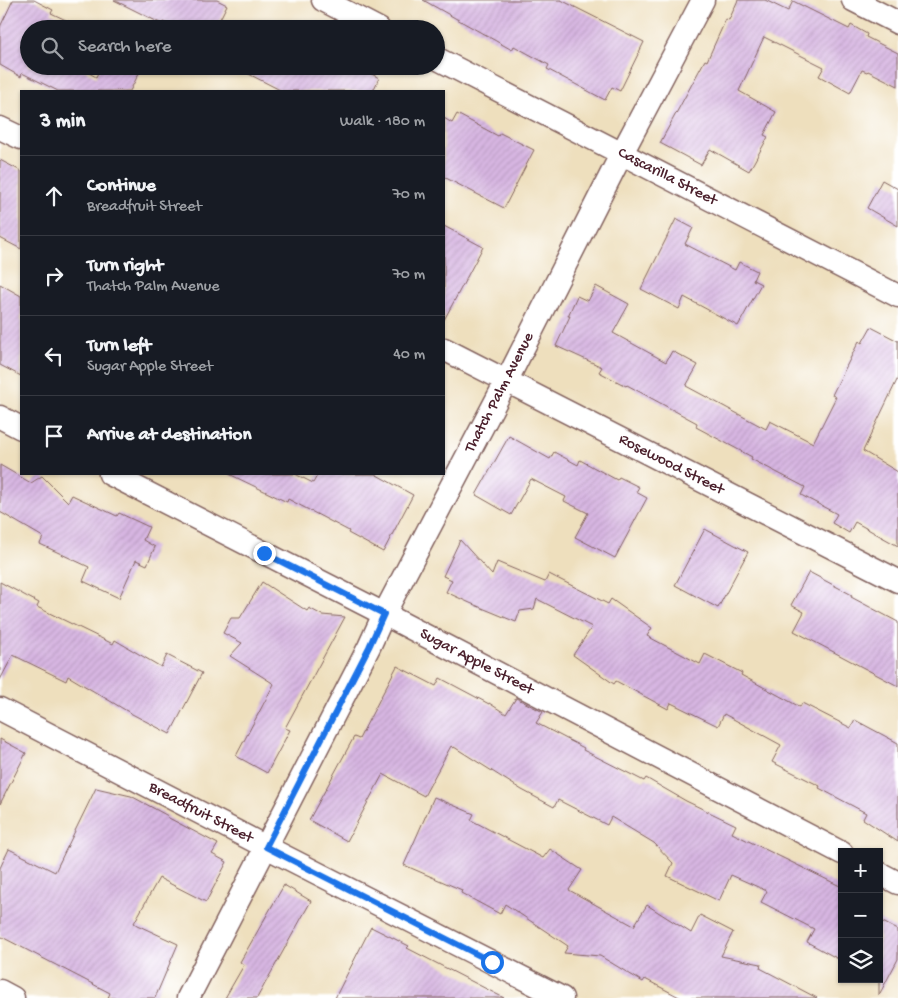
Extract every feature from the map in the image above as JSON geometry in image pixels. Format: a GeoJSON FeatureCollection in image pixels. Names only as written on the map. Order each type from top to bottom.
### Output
{"type":"FeatureCollection","features":[{"type":"Feature","properties":{"kind":"street"},"geometry":{"type":"LineString","coordinates":[[323,0],[362,20]]}},
{"type":"Feature","properties":{"kind":"street","name":"Thatch Palm Avenue"},"geometry":{"type":"LineString","coordinates":[[188,998],[369,647],[384,614],[703,0]]}},
{"type":"Feature","properties":{"kind":"street"},"geometry":{"type":"LineString","coordinates":[[853,0],[898,23]]}},
{"type":"Feature","properties":{"kind":"street","name":"Cascarilla Street"},"geometry":{"type":"LineString","coordinates":[[445,63],[898,296]]}},
{"type":"Feature","properties":{"kind":"street"},"geometry":{"type":"LineString","coordinates":[[0,128],[20,138]]}},
{"type":"Feature","properties":{"kind":"street","name":"Rosewood Street"},"geometry":{"type":"LineString","coordinates":[[445,349],[898,581]]}},
{"type":"Feature","properties":{"kind":"street"},"geometry":{"type":"LineString","coordinates":[[0,417],[20,427]]}},
{"type":"Feature","properties":{"kind":"street","name":"Sugar Apple Street"},"geometry":{"type":"LineString","coordinates":[[112,475],[384,614],[838,852]]}},
{"type":"Feature","properties":{"kind":"street","name":"Breadfruit Street"},"geometry":{"type":"LineString","coordinates":[[0,709],[562,998]]}},
{"type":"Feature","properties":{"kind":"street"},"geometry":{"type":"LineString","coordinates":[[883,875],[898,883]]}},
{"type":"Feature","properties":{"kind":"street"},"geometry":{"type":"LineString","coordinates":[[0,991],[13,998]]}},
{"type":"Feature","properties":{"kind":"building"},"geometry":{"type":"Polygon","coordinates":[[[13,0],[34,0],[53,10],[51,13],[66,20],[20,20],[21,77],[0,65],[0,27],[13,0]]]}},
{"type":"Feature","properties":{"kind":"building"},"geometry":{"type":"Polygon","coordinates":[[[114,0],[217,0],[227,5],[220,20],[154,20],[114,0]]]}},
{"type":"Feature","properties":{"kind":"building"},"geometry":{"type":"Polygon","coordinates":[[[423,0],[561,0],[644,42],[620,91],[612,87],[605,100],[547,69],[549,65],[514,46],[512,50],[423,0]]]}},
{"type":"Feature","properties":{"kind":"building"},"geometry":{"type":"Polygon","coordinates":[[[738,0],[765,0],[788,11],[793,1],[849,29],[851,25],[867,34],[866,37],[898,53],[898,86],[868,71],[862,70],[850,93],[819,76],[824,67],[764,37],[739,91],[776,112],[764,135],[768,137],[749,171],[710,149],[701,165],[660,143],[705,60],[707,61],[726,19],[729,20],[738,0]]]}},
{"type":"Feature","properties":{"kind":"building"},"geometry":{"type":"Polygon","coordinates":[[[26,75],[93,75],[96,77],[97,75],[138,75],[130,90],[56,90],[26,75]]]}},
{"type":"Feature","properties":{"kind":"building"},"geometry":{"type":"Polygon","coordinates":[[[251,75],[374,75],[379,78],[373,90],[280,90],[251,75]]]}},
{"type":"Feature","properties":{"kind":"building"},"geometry":{"type":"Polygon","coordinates":[[[457,114],[498,136],[500,133],[534,150],[504,208],[445,178],[445,119],[452,123],[457,114]]]}},
{"type":"Feature","properties":{"kind":"building"},"geometry":{"type":"Polygon","coordinates":[[[0,160],[20,170],[20,248],[0,238],[0,160]]]}},
{"type":"Feature","properties":{"kind":"building"},"geometry":{"type":"Polygon","coordinates":[[[882,180],[898,189],[898,226],[867,208],[882,180]]]}},
{"type":"Feature","properties":{"kind":"building"},"geometry":{"type":"Polygon","coordinates":[[[676,219],[693,228],[685,244],[735,270],[739,262],[757,271],[753,280],[761,284],[738,326],[684,297],[679,309],[641,289],[676,219]]]}},
{"type":"Feature","properties":{"kind":"building"},"geometry":{"type":"Polygon","coordinates":[[[445,227],[483,247],[445,318],[445,227]]]}},
{"type":"Feature","properties":{"kind":"building"},"geometry":{"type":"Polygon","coordinates":[[[0,284],[20,295],[20,375],[0,365],[0,284]]]}},
{"type":"Feature","properties":{"kind":"building"},"geometry":{"type":"Polygon","coordinates":[[[596,286],[629,304],[613,333],[666,362],[672,351],[698,365],[686,386],[766,429],[770,421],[813,443],[836,397],[832,395],[859,341],[862,343],[871,327],[898,341],[898,378],[863,451],[898,472],[898,546],[855,522],[849,533],[832,523],[837,514],[801,495],[805,487],[751,459],[752,457],[696,427],[697,423],[599,372],[602,367],[556,346],[577,296],[588,301],[596,286]]]}},
{"type":"Feature","properties":{"kind":"building"},"geometry":{"type":"Polygon","coordinates":[[[509,436],[550,459],[554,452],[578,465],[580,460],[617,480],[619,477],[639,487],[636,492],[647,498],[615,558],[575,537],[588,513],[564,501],[566,497],[531,479],[511,515],[476,495],[509,436]]]}},
{"type":"Feature","properties":{"kind":"building"},"geometry":{"type":"Polygon","coordinates":[[[0,465],[31,483],[42,476],[68,502],[72,495],[117,516],[119,513],[149,527],[143,540],[155,547],[147,565],[136,560],[119,598],[83,581],[89,567],[40,544],[43,537],[0,512],[0,465]]]}},
{"type":"Feature","properties":{"kind":"building"},"geometry":{"type":"Polygon","coordinates":[[[231,475],[297,475],[313,483],[317,475],[377,475],[413,495],[383,552],[348,533],[349,531],[288,499],[287,502],[231,475]]]}},
{"type":"Feature","properties":{"kind":"building"},"geometry":{"type":"Polygon","coordinates":[[[705,529],[748,552],[718,608],[675,585],[705,529]]]}},
{"type":"Feature","properties":{"kind":"building"},"geometry":{"type":"Polygon","coordinates":[[[460,540],[492,575],[497,562],[545,582],[549,574],[608,604],[611,599],[652,628],[647,636],[700,664],[705,654],[800,707],[802,703],[851,728],[855,720],[898,743],[898,842],[863,819],[866,813],[819,788],[820,786],[772,762],[781,745],[724,714],[718,726],[671,703],[668,709],[616,681],[614,684],[573,655],[592,627],[537,599],[534,609],[520,611],[516,622],[446,592],[452,580],[443,576],[460,540]]]}},
{"type":"Feature","properties":{"kind":"building"},"geometry":{"type":"Polygon","coordinates":[[[809,572],[898,622],[898,686],[794,631],[804,612],[791,605],[809,572]]]}},
{"type":"Feature","properties":{"kind":"building"},"geometry":{"type":"Polygon","coordinates":[[[0,582],[39,603],[37,607],[113,644],[115,640],[161,667],[167,655],[202,673],[170,734],[68,676],[66,681],[13,655],[0,680],[0,582]]]}},
{"type":"Feature","properties":{"kind":"building"},"geometry":{"type":"Polygon","coordinates":[[[262,582],[307,611],[309,608],[322,615],[345,617],[285,728],[290,730],[267,773],[236,756],[274,684],[230,656],[242,643],[223,633],[231,618],[240,618],[262,582]]]}},
{"type":"Feature","properties":{"kind":"building"},"geometry":{"type":"Polygon","coordinates":[[[397,666],[436,686],[440,678],[489,703],[506,714],[516,698],[543,712],[536,723],[584,748],[583,750],[644,781],[646,778],[686,801],[736,825],[732,833],[838,885],[838,959],[807,942],[814,929],[761,902],[767,891],[731,875],[719,901],[667,876],[673,863],[654,843],[611,817],[607,825],[558,800],[554,807],[522,790],[451,746],[424,796],[383,774],[347,841],[309,820],[354,737],[359,739],[397,666]]]}},
{"type":"Feature","properties":{"kind":"building"},"geometry":{"type":"Polygon","coordinates":[[[0,739],[26,753],[0,804],[0,739]]]}},
{"type":"Feature","properties":{"kind":"building"},"geometry":{"type":"Polygon","coordinates":[[[96,788],[131,796],[218,844],[212,854],[227,862],[206,902],[159,878],[134,923],[178,944],[155,998],[108,998],[110,993],[0,936],[0,868],[9,849],[55,872],[96,788]]]}},
{"type":"Feature","properties":{"kind":"building"},"geometry":{"type":"Polygon","coordinates":[[[434,797],[474,814],[471,820],[543,858],[550,849],[582,870],[569,890],[634,926],[647,905],[691,933],[700,915],[733,932],[721,956],[761,964],[760,968],[817,998],[681,998],[645,979],[643,982],[600,956],[564,953],[568,946],[505,904],[500,914],[461,893],[462,890],[404,865],[434,797]]]}},
{"type":"Feature","properties":{"kind":"building"},"geometry":{"type":"Polygon","coordinates":[[[284,885],[311,901],[257,998],[225,998],[244,965],[240,962],[284,885]]]}},
{"type":"Feature","properties":{"kind":"building"},"geometry":{"type":"Polygon","coordinates":[[[883,922],[898,930],[898,959],[879,995],[879,983],[883,983],[883,922]]]}},
{"type":"Feature","properties":{"kind":"building"},"geometry":{"type":"Polygon","coordinates":[[[371,927],[409,946],[407,948],[504,998],[335,998],[371,927]]]}},
{"type":"Feature","properties":{"kind":"route"},"geometry":{"type":"LineString","coordinates":[[264,553],[384,614],[369,647],[266,847],[492,962]]}}]}
